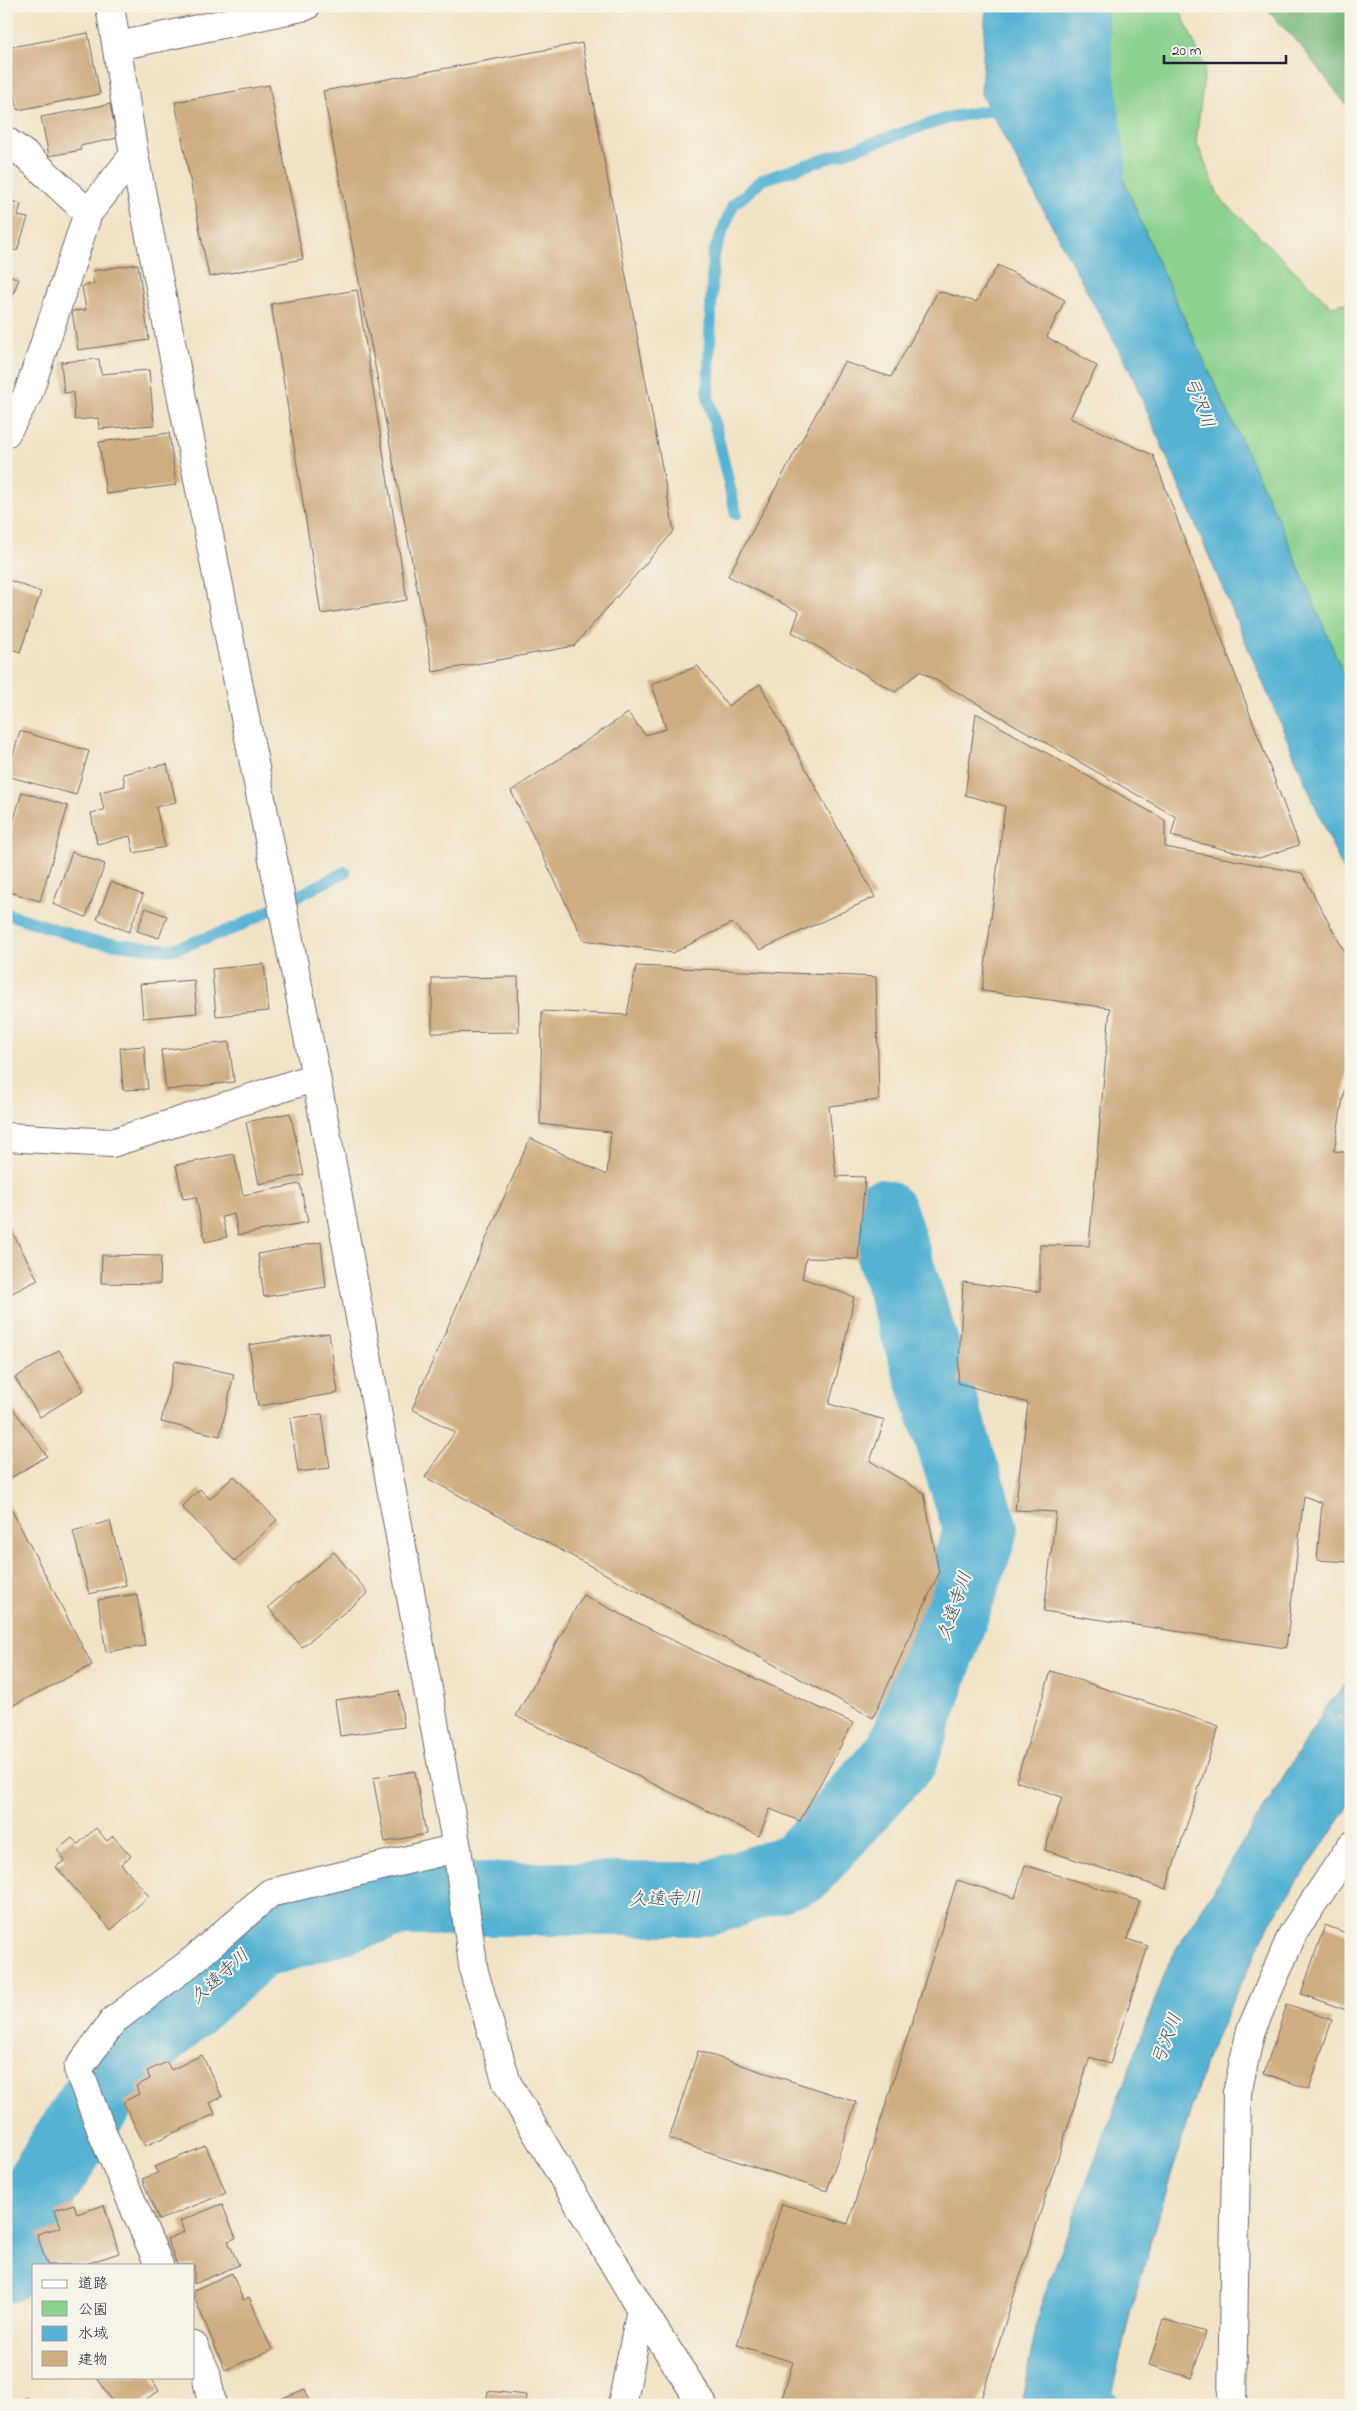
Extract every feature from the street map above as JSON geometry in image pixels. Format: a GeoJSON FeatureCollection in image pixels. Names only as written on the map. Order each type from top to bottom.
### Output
{"type":"FeatureCollection","features":[{"type":"Feature","properties":{"kind":"street"},"geometry":{"type":"LineString","coordinates":[[110,6],[118,46],[134,155],[316,1077],[457,1848],[474,1972],[507,2083],[641,2309],[703,2405]]}},
{"type":"Feature","properties":{"kind":"street"},"geometry":{"type":"LineString","coordinates":[[118,46],[306,6]]}},
{"type":"Feature","properties":{"kind":"street"},"geometry":{"type":"LineString","coordinates":[[6,142],[28,157],[88,213]]}},
{"type":"Feature","properties":{"kind":"street"},"geometry":{"type":"LineString","coordinates":[[6,434],[28,394],[88,213],[134,155]]}},
{"type":"Feature","properties":{"kind":"street"},"geometry":{"type":"LineString","coordinates":[[6,1137],[112,1144],[316,1077]]}},
{"type":"Feature","properties":{"kind":"street"},"geometry":{"type":"LineString","coordinates":[[1232,2405],[1237,2093],[1252,2030],[1293,1933],[1351,1846]]}},
{"type":"Feature","properties":{"kind":"street"},"geometry":{"type":"LineString","coordinates":[[159,2264],[104,2137],[78,2069],[114,2020],[191,1962],[270,1893],[457,1848]]}},
{"type":"Feature","properties":{"kind":"street"},"geometry":{"type":"LineString","coordinates":[[622,2405],[641,2309]]}},
{"type":"Feature","properties":{"kind":"street"},"geometry":{"type":"LineString","coordinates":[[195,2348],[206,2373],[212,2405]]}},
{"type":"Feature","properties":{"kind":"green space"},"geometry":{"type":"Polygon","coordinates":[[[1078,6],[1178,6],[1205,68],[1196,141],[1219,197],[1331,306],[1351,302],[1351,692],[1140,258],[1078,6]]]}},
{"type":"Feature","properties":{"kind":"green space"},"geometry":{"type":"Polygon","coordinates":[[[1263,6],[1351,6],[1351,111],[1301,46],[1263,6]]]}},
{"type":"Feature","properties":{"kind":"water"},"geometry":{"type":"Polygon","coordinates":[[[986,6],[1063,6],[1062,29],[1156,258],[1284,532],[1351,692],[1351,889],[1130,371],[981,94],[986,6]]]}},
{"type":"Feature","properties":{"kind":"water"},"geometry":{"type":"Polygon","coordinates":[[[1351,1677],[1351,1724],[1331,1710],[1351,1730],[1351,1803],[1272,1919],[1207,2056],[1131,2309],[1109,2405],[1021,2405],[1040,2307],[1170,1960],[1327,1706],[1351,1677]]]}},
{"type":"Feature","properties":{"kind":"building"},"geometry":{"type":"Polygon","coordinates":[[[88,33],[100,94],[18,110],[13,85],[6,86],[6,48],[88,33]]]}},
{"type":"Feature","properties":{"kind":"building"},"geometry":{"type":"Polygon","coordinates":[[[582,43],[674,531],[574,646],[433,672],[323,91],[582,43]]]}},
{"type":"Feature","properties":{"kind":"building"},"geometry":{"type":"Polygon","coordinates":[[[269,85],[303,259],[209,277],[175,102],[269,85]]]}},
{"type":"Feature","properties":{"kind":"building"},"geometry":{"type":"Polygon","coordinates":[[[110,104],[117,138],[80,146],[81,150],[49,156],[41,117],[110,104]]]}},
{"type":"Feature","properties":{"kind":"building"},"geometry":{"type":"Polygon","coordinates":[[[6,199],[21,204],[18,216],[28,218],[17,251],[6,247],[6,199]]]}},
{"type":"Feature","properties":{"kind":"building"},"geometry":{"type":"Polygon","coordinates":[[[138,264],[149,340],[78,350],[72,311],[86,310],[82,286],[94,284],[92,271],[138,264]]]}},
{"type":"Feature","properties":{"kind":"building"},"geometry":{"type":"Polygon","coordinates":[[[998,265],[1065,300],[1047,337],[1097,366],[1070,418],[1153,455],[1299,845],[1259,858],[1171,836],[1176,817],[920,671],[895,692],[792,632],[799,612],[728,576],[844,362],[891,377],[938,291],[976,302],[998,265]]]}},
{"type":"Feature","properties":{"kind":"building"},"geometry":{"type":"Polygon","coordinates":[[[6,274],[19,279],[6,311],[6,274]]]}},
{"type":"Feature","properties":{"kind":"building"},"geometry":{"type":"Polygon","coordinates":[[[357,290],[407,600],[321,614],[271,304],[357,290]]]}},
{"type":"Feature","properties":{"kind":"building"},"geometry":{"type":"Polygon","coordinates":[[[99,359],[101,374],[149,370],[154,425],[99,429],[98,418],[75,420],[73,392],[64,393],[61,362],[99,359]]]}},
{"type":"Feature","properties":{"kind":"building"},"geometry":{"type":"Polygon","coordinates":[[[169,433],[176,485],[106,494],[99,442],[169,433]]]}},
{"type":"Feature","properties":{"kind":"building"},"geometry":{"type":"Polygon","coordinates":[[[6,579],[41,592],[20,652],[6,647],[6,579]]]}},
{"type":"Feature","properties":{"kind":"building"},"geometry":{"type":"Polygon","coordinates":[[[698,666],[728,706],[760,684],[875,897],[760,950],[732,923],[673,953],[584,940],[511,791],[628,713],[645,735],[666,729],[652,684],[698,666]]]}},
{"type":"Feature","properties":{"kind":"building"},"geometry":{"type":"Polygon","coordinates":[[[976,713],[1165,820],[1165,847],[1302,873],[1351,964],[1351,1051],[1334,1151],[1351,1153],[1351,1562],[1317,1560],[1322,1503],[1304,1496],[1286,1648],[1044,1611],[1056,1512],[1015,1510],[1028,1403],[958,1383],[963,1282],[1040,1292],[1040,1245],[1089,1246],[1110,1008],[982,991],[1005,806],[965,795],[976,713]]]}},
{"type":"Feature","properties":{"kind":"building"},"geometry":{"type":"Polygon","coordinates":[[[20,731],[89,751],[76,795],[7,776],[20,731]]]}},
{"type":"Feature","properties":{"kind":"building"},"geometry":{"type":"Polygon","coordinates":[[[167,764],[176,802],[156,807],[165,847],[134,853],[130,836],[97,844],[91,813],[104,810],[100,792],[125,786],[123,774],[167,764]]]}},
{"type":"Feature","properties":{"kind":"building"},"geometry":{"type":"Polygon","coordinates":[[[22,792],[68,806],[40,901],[6,891],[6,847],[22,792]]]}},
{"type":"Feature","properties":{"kind":"building"},"geometry":{"type":"Polygon","coordinates":[[[72,852],[105,864],[86,917],[53,904],[72,852]]]}},
{"type":"Feature","properties":{"kind":"building"},"geometry":{"type":"Polygon","coordinates":[[[111,882],[143,895],[129,932],[97,919],[111,882]]]}},
{"type":"Feature","properties":{"kind":"building"},"geometry":{"type":"Polygon","coordinates":[[[146,908],[167,916],[159,938],[137,931],[146,908]]]}},
{"type":"Feature","properties":{"kind":"building"},"geometry":{"type":"Polygon","coordinates":[[[264,964],[269,1011],[216,1016],[212,969],[264,964]]]}},
{"type":"Feature","properties":{"kind":"building"},"geometry":{"type":"Polygon","coordinates":[[[636,966],[876,977],[879,1100],[829,1106],[836,1176],[865,1177],[858,1259],[806,1258],[802,1278],[854,1297],[843,1352],[829,1404],[885,1420],[870,1461],[924,1493],[939,1573],[873,1718],[425,1477],[455,1432],[412,1409],[530,1138],[607,1175],[611,1132],[540,1124],[542,1011],[627,1015],[636,966]]]}},
{"type":"Feature","properties":{"kind":"building"},"geometry":{"type":"Polygon","coordinates":[[[518,977],[519,1032],[432,1033],[432,978],[518,977]]]}},
{"type":"Feature","properties":{"kind":"building"},"geometry":{"type":"Polygon","coordinates":[[[194,980],[197,1013],[143,1018],[140,984],[194,980]]]}},
{"type":"Feature","properties":{"kind":"building"},"geometry":{"type":"Polygon","coordinates":[[[229,1042],[234,1082],[166,1090],[161,1050],[229,1042]]]}},
{"type":"Feature","properties":{"kind":"building"},"geometry":{"type":"Polygon","coordinates":[[[144,1046],[148,1089],[123,1090],[120,1048],[144,1046]]]}},
{"type":"Feature","properties":{"kind":"building"},"geometry":{"type":"Polygon","coordinates":[[[290,1113],[304,1175],[259,1184],[246,1122],[290,1113]]]}},
{"type":"Feature","properties":{"kind":"building"},"geometry":{"type":"Polygon","coordinates":[[[234,1154],[243,1195],[300,1184],[308,1222],[238,1235],[234,1214],[222,1217],[227,1237],[205,1242],[196,1197],[183,1199],[176,1165],[234,1154]]]}},
{"type":"Feature","properties":{"kind":"building"},"geometry":{"type":"Polygon","coordinates":[[[6,1221],[38,1280],[6,1296],[6,1221]]]}},
{"type":"Feature","properties":{"kind":"building"},"geometry":{"type":"Polygon","coordinates":[[[321,1242],[326,1287],[264,1297],[258,1254],[321,1242]]]}},
{"type":"Feature","properties":{"kind":"building"},"geometry":{"type":"Polygon","coordinates":[[[102,1255],[161,1256],[160,1284],[101,1283],[102,1255]]]}},
{"type":"Feature","properties":{"kind":"building"},"geometry":{"type":"Polygon","coordinates":[[[329,1333],[338,1393],[258,1406],[249,1345],[329,1333]]]}},
{"type":"Feature","properties":{"kind":"building"},"geometry":{"type":"Polygon","coordinates":[[[59,1350],[84,1390],[40,1417],[15,1378],[59,1350]]]}},
{"type":"Feature","properties":{"kind":"building"},"geometry":{"type":"Polygon","coordinates":[[[175,1361],[234,1374],[220,1436],[161,1422],[175,1361]]]}},
{"type":"Feature","properties":{"kind":"building"},"geometry":{"type":"Polygon","coordinates":[[[6,1399],[47,1456],[6,1481],[6,1399]]]}},
{"type":"Feature","properties":{"kind":"building"},"geometry":{"type":"Polygon","coordinates":[[[322,1414],[330,1468],[298,1472],[290,1418],[322,1414]]]}},
{"type":"Feature","properties":{"kind":"building"},"geometry":{"type":"Polygon","coordinates":[[[234,1476],[277,1520],[235,1561],[182,1507],[200,1489],[210,1499],[234,1476]]]}},
{"type":"Feature","properties":{"kind":"building"},"geometry":{"type":"Polygon","coordinates":[[[6,1499],[92,1665],[6,1709],[6,1499]]]}},
{"type":"Feature","properties":{"kind":"building"},"geometry":{"type":"Polygon","coordinates":[[[110,1521],[126,1585],[89,1594],[73,1531],[110,1521]]]}},
{"type":"Feature","properties":{"kind":"building"},"geometry":{"type":"Polygon","coordinates":[[[334,1552],[368,1593],[302,1647],[268,1607],[334,1552]]]}},
{"type":"Feature","properties":{"kind":"building"},"geometry":{"type":"Polygon","coordinates":[[[137,1594],[145,1646],[106,1652],[98,1600],[137,1594]]]}},
{"type":"Feature","properties":{"kind":"building"},"geometry":{"type":"Polygon","coordinates":[[[583,1595],[688,1648],[853,1723],[800,1821],[770,1809],[759,1836],[516,1716],[583,1595]]]}},
{"type":"Feature","properties":{"kind":"building"},"geometry":{"type":"Polygon","coordinates":[[[1051,1671],[1219,1726],[1166,1889],[1045,1850],[1062,1797],[1016,1781],[1051,1671]]]}},
{"type":"Feature","properties":{"kind":"building"},"geometry":{"type":"Polygon","coordinates":[[[399,1691],[404,1727],[340,1736],[335,1700],[399,1691]]]}},
{"type":"Feature","properties":{"kind":"building"},"geometry":{"type":"Polygon","coordinates":[[[415,1771],[426,1834],[385,1842],[373,1778],[415,1771]]]}},
{"type":"Feature","properties":{"kind":"building"},"geometry":{"type":"Polygon","coordinates":[[[96,1828],[107,1841],[113,1836],[131,1856],[121,1864],[149,1896],[111,1930],[56,1867],[65,1860],[57,1850],[72,1838],[78,1844],[96,1828]]]}},
{"type":"Feature","properties":{"kind":"building"},"geometry":{"type":"Polygon","coordinates":[[[1025,1865],[1140,1901],[1127,1939],[1148,1946],[1110,2064],[1090,2057],[979,2405],[780,2405],[793,2362],[737,2345],[782,2204],[848,2224],[957,1880],[1015,1898],[1025,1865]]]}},
{"type":"Feature","properties":{"kind":"building"},"geometry":{"type":"Polygon","coordinates":[[[1325,1925],[1351,1935],[1351,1995],[1346,2010],[1301,1994],[1325,1925]]]}},
{"type":"Feature","properties":{"kind":"building"},"geometry":{"type":"Polygon","coordinates":[[[1287,2004],[1332,2020],[1309,2089],[1264,2073],[1287,2004]]]}},
{"type":"Feature","properties":{"kind":"building"},"geometry":{"type":"Polygon","coordinates":[[[698,2051],[856,2102],[827,2191],[669,2139],[698,2051]]]}},
{"type":"Feature","properties":{"kind":"building"},"geometry":{"type":"Polygon","coordinates":[[[202,2055],[222,2097],[210,2103],[215,2114],[145,2146],[123,2102],[139,2094],[136,2086],[150,2079],[147,2071],[167,2062],[171,2070],[202,2055]]]}},
{"type":"Feature","properties":{"kind":"building"},"geometry":{"type":"Polygon","coordinates":[[[206,2146],[226,2193],[159,2220],[142,2179],[158,2173],[154,2167],[206,2146]]]}},
{"type":"Feature","properties":{"kind":"building"},"geometry":{"type":"Polygon","coordinates":[[[74,2204],[77,2214],[104,2205],[119,2253],[86,2264],[47,2264],[37,2234],[61,2227],[55,2210],[74,2204]]]}},
{"type":"Feature","properties":{"kind":"building"},"geometry":{"type":"Polygon","coordinates":[[[222,2204],[236,2238],[228,2241],[239,2265],[195,2284],[195,2264],[177,2264],[167,2239],[184,2232],[180,2221],[222,2204]]]}},
{"type":"Feature","properties":{"kind":"building"},"geometry":{"type":"Polygon","coordinates":[[[232,2273],[243,2300],[249,2297],[272,2350],[225,2370],[195,2299],[195,2290],[232,2273]]]}},
{"type":"Feature","properties":{"kind":"building"},"geometry":{"type":"Polygon","coordinates":[[[1163,2319],[1205,2332],[1192,2378],[1149,2365],[1163,2319]]]}},
{"type":"Feature","properties":{"kind":"building"},"geometry":{"type":"Polygon","coordinates":[[[98,2378],[152,2378],[159,2391],[137,2405],[124,2405],[122,2401],[114,2405],[98,2378]]]}},
{"type":"Feature","properties":{"kind":"building"},"geometry":{"type":"Polygon","coordinates":[[[305,2389],[311,2405],[265,2405],[305,2389]]]}},
{"type":"Feature","properties":{"kind":"building"},"geometry":{"type":"Polygon","coordinates":[[[488,2391],[526,2395],[525,2405],[486,2405],[488,2391]]]}},
{"type":"Feature","properties":{"kind":"building"},"geometry":{"type":"Polygon","coordinates":[[[27,2397],[30,2405],[10,2405],[27,2397]]]}},
{"type":"Feature","properties":{"kind":"waterway","name":"弓沢川"},"geometry":{"type":"LineString","coordinates":[[1069,6],[1089,166]]}},
{"type":"Feature","properties":{"kind":"waterway"},"geometry":{"type":"LineString","coordinates":[[736,514],[708,396],[713,255],[733,205],[762,180],[951,117],[1004,108]]}},
{"type":"Feature","properties":{"kind":"waterway"},"geometry":{"type":"LineString","coordinates":[[6,917],[8,914],[90,941],[171,950],[235,928],[345,872]]}},
{"type":"Feature","properties":{"kind":"waterway","name":"久遠寺川"},"geometry":{"type":"LineString","coordinates":[[6,2266],[37,2193],[120,2064],[255,1943],[400,1899],[707,1899],[800,1868],[902,1755],[981,1530],[881,1216]]}},
{"type":"Feature","properties":{"kind":"waterway"},"geometry":{"type":"LineString","coordinates":[[1097,2388],[1115,2402],[1124,2405]]}}]}
